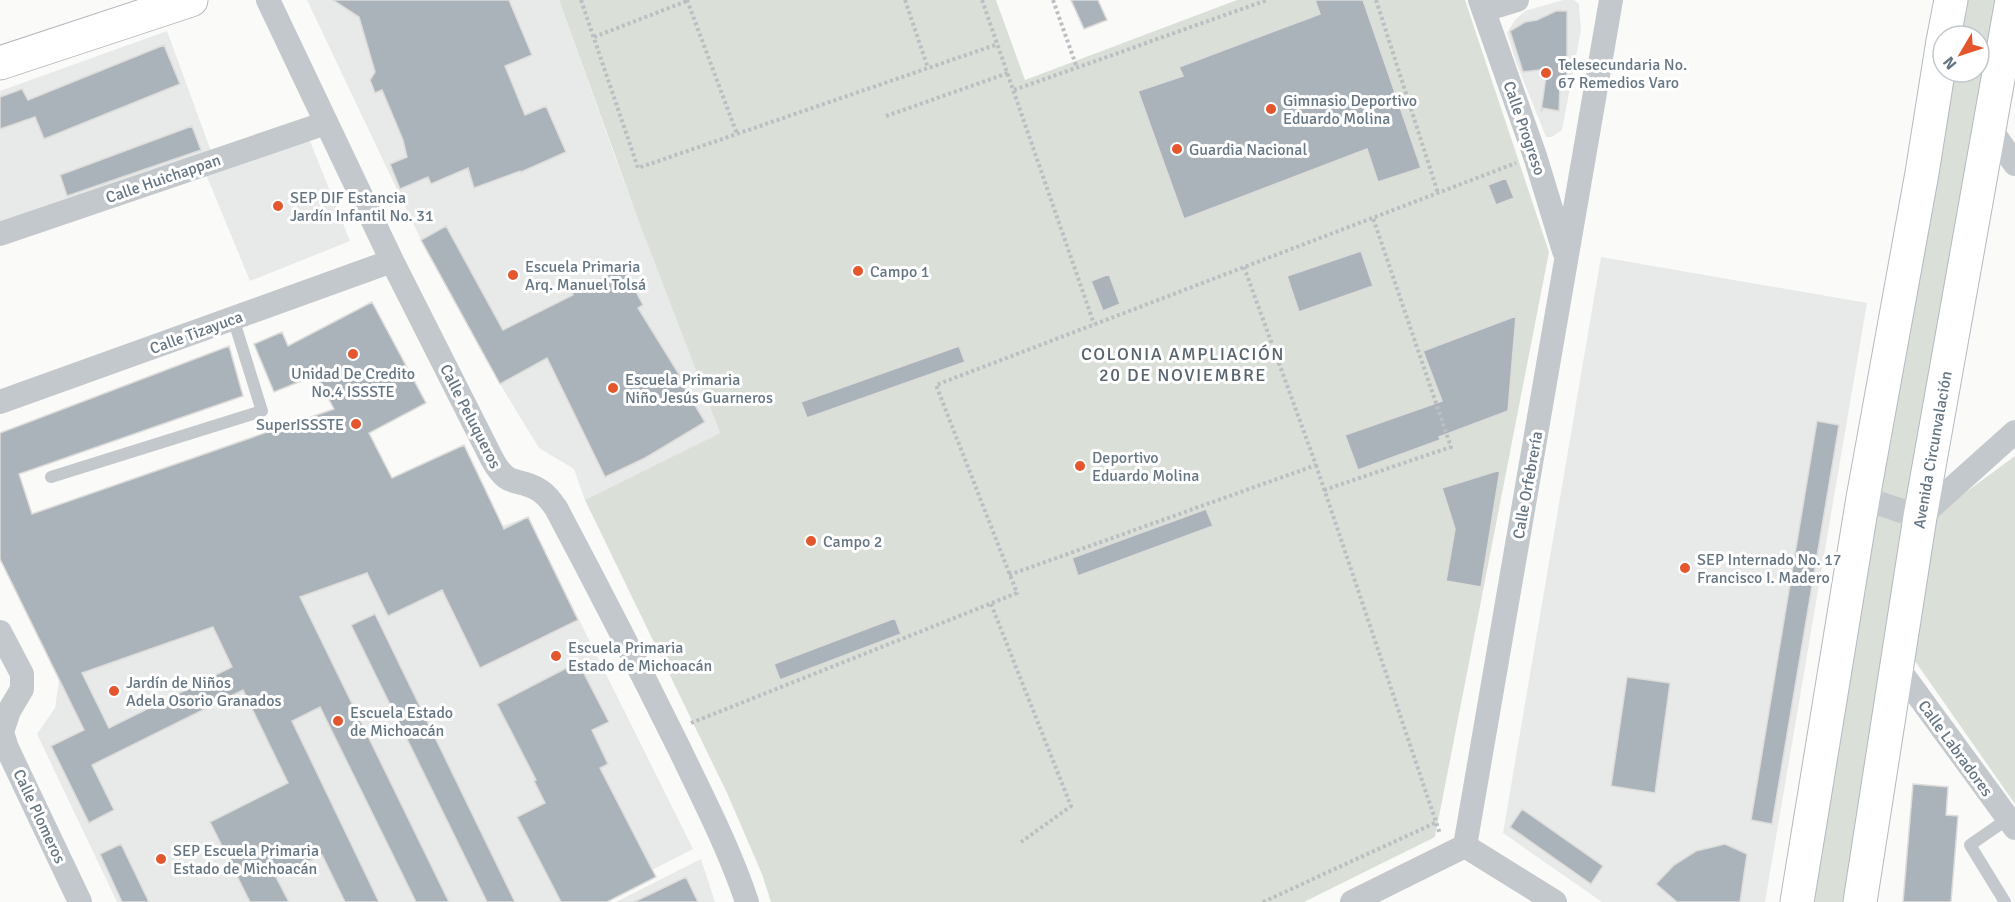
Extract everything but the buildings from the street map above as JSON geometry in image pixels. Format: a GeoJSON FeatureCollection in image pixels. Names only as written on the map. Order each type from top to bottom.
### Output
{"type":"FeatureCollection","features":[{"type":"Feature","properties":{"kind":"main road"},"geometry":{"type":"LineString","coordinates":[[0,63],[191,0]]}},
{"type":"Feature","properties":{"kind":"main road"},"geometry":{"type":"LineString","coordinates":[[1946,24],[1951,0]]}},
{"type":"Feature","properties":{"kind":"main road","name":"Avenida Circunvalación"},"geometry":{"type":"LineString","coordinates":[[1860,902],[1920,516],[2012,0]]}},
{"type":"Feature","properties":{"kind":"main road"},"geometry":{"type":"LineString","coordinates":[[1797,902],[1863,498],[1936,84]]}},
{"type":"Feature","properties":{"kind":"street","name":"Calle Peluqueros"},"geometry":{"type":"LineString","coordinates":[[268,0],[392,261],[500,474],[513,482],[538,489],[556,508],[628,644],[736,870],[747,902]]}},
{"type":"Feature","properties":{"kind":"street"},"geometry":{"type":"LineString","coordinates":[[1482,5],[1517,0]]}},
{"type":"Feature","properties":{"kind":"street","name":"Calle Orfebrería"},"geometry":{"type":"LineString","coordinates":[[1456,851],[1566,258],[1611,0]]}},
{"type":"Feature","properties":{"kind":"street","name":"Calle Progreso"},"geometry":{"type":"LineString","coordinates":[[1482,5],[1535,156],[1566,258]]}},
{"type":"Feature","properties":{"kind":"street","name":"Calle Huichappan"},"geometry":{"type":"LineString","coordinates":[[0,234],[326,123]]}},
{"type":"Feature","properties":{"kind":"street"},"geometry":{"type":"LineString","coordinates":[[1989,127],[2015,164]]}},
{"type":"Feature","properties":{"kind":"street","name":"Calle Tizayuca"},"geometry":{"type":"LineString","coordinates":[[0,402],[392,261]]}},
{"type":"Feature","properties":{"kind":"street"},"geometry":{"type":"LineString","coordinates":[[1863,498],[1920,516],[2015,432]]}},
{"type":"Feature","properties":{"kind":"street","name":"Calle Plomeros"},"geometry":{"type":"LineString","coordinates":[[0,632],[22,674],[22,689],[4,713],[2,732],[77,901]]}},
{"type":"Feature","properties":{"kind":"street","name":"Calle Labradores"},"geometry":{"type":"LineString","coordinates":[[1898,668],[2012,823]]}},
{"type":"Feature","properties":{"kind":"street"},"geometry":{"type":"LineString","coordinates":[[1352,902],[1456,851],[1555,902]]}},
{"type":"Feature","properties":{"kind":"lane"},"geometry":{"type":"LineString","coordinates":[[51,477],[262,411],[233,318]]}},
{"type":"Feature","properties":{"kind":"lane"},"geometry":{"type":"LineString","coordinates":[[2005,902],[1970,845],[2012,823]]}},
{"type":"Feature","properties":{"kind":"path"},"geometry":{"type":"LineString","coordinates":[[581,0],[638,168],[998,44]]}},
{"type":"Feature","properties":{"kind":"path"},"geometry":{"type":"LineString","coordinates":[[594,38],[687,0],[737,134]]}},
{"type":"Feature","properties":{"kind":"path"},"geometry":{"type":"LineString","coordinates":[[905,0],[928,68]]}},
{"type":"Feature","properties":{"kind":"path"},"geometry":{"type":"LineString","coordinates":[[982,0],[1094,324]]}},
{"type":"Feature","properties":{"kind":"path"},"geometry":{"type":"LineString","coordinates":[[1053,0],[1077,68]]}},
{"type":"Feature","properties":{"kind":"path"},"geometry":{"type":"LineString","coordinates":[[1014,90],[1268,0]]}},
{"type":"Feature","properties":{"kind":"path"},"geometry":{"type":"LineString","coordinates":[[1376,0],[1438,193]]}},
{"type":"Feature","properties":{"kind":"path"},"geometry":{"type":"LineString","coordinates":[[886,116],[1008,73]]}},
{"type":"Feature","properties":{"kind":"path"},"geometry":{"type":"LineString","coordinates":[[670,731],[1017,593],[936,384],[1535,156]]}},
{"type":"Feature","properties":{"kind":"path"},"geometry":{"type":"LineString","coordinates":[[1324,490],[1451,447],[1373,218]]}},
{"type":"Feature","properties":{"kind":"path"},"geometry":{"type":"LineString","coordinates":[[1244,267],[1316,465],[1437,822],[1456,851]]}},
{"type":"Feature","properties":{"kind":"path"},"geometry":{"type":"LineString","coordinates":[[1010,574],[1316,465]]}},
{"type":"Feature","properties":{"kind":"path"},"geometry":{"type":"LineString","coordinates":[[991,604],[1071,806],[1021,842]]}},
{"type":"Feature","properties":{"kind":"path"},"geometry":{"type":"LineString","coordinates":[[1263,902],[1437,822]]}},
{"type":"Feature","properties":{"kind":"shaded area"},"geometry":{"type":"Polygon","coordinates":[[[307,0],[559,0],[616,160],[720,433],[585,500],[574,469],[539,448],[500,384],[421,240],[307,0]]]}},
{"type":"Feature","properties":{"kind":"shaded area","name":"Deportivo Eduardo Molina"},"geometry":{"type":"Polygon","coordinates":[[[559,0],[996,0],[1025,80],[1237,0],[1465,0],[1549,252],[1435,837],[1304,902],[771,902],[762,874],[727,793],[585,500],[720,433],[638,219],[559,0]]]}},
{"type":"Feature","properties":{"kind":"shaded area","name":"Telesecundaria No. 67 Remedios Varo"},"geometry":{"type":"Polygon","coordinates":[[[1563,0],[1574,0],[1579,4],[1581,30],[1562,130],[1552,137],[1546,137],[1507,33],[1515,20],[1525,11],[1563,0]]]}},
{"type":"Feature","properties":{"kind":"shaded area"},"geometry":{"type":"Polygon","coordinates":[[[1959,0],[1999,0],[1991,51],[1991,24],[1955,24],[1959,0]]]}},
{"type":"Feature","properties":{"kind":"shaded area"},"geometry":{"type":"Polygon","coordinates":[[[167,31],[211,151],[0,226],[0,91],[167,31]]]}},
{"type":"Feature","properties":{"kind":"shaded area"},"geometry":{"type":"Polygon","coordinates":[[[1946,84],[1986,84],[1916,529],[2015,456],[2015,804],[1894,631],[1845,902],[1811,902],[1946,84]]]}},
{"type":"Feature","properties":{"kind":"shaded area","name":"SEP DIF Estancia Jardín Infantil No. 31"},"geometry":{"type":"Polygon","coordinates":[[[306,131],[350,241],[250,281],[205,172],[306,131]]]}},
{"type":"Feature","properties":{"kind":"shaded area","name":"SEP Internado No. 17 Francisco I. Madero"},"geometry":{"type":"Polygon","coordinates":[[[1601,257],[1867,303],[1765,902],[1602,902],[1503,833],[1601,257]]]}},
{"type":"Feature","properties":{"kind":"shaded area","name":"Escuela Estado de Michoacán"},"geometry":{"type":"Polygon","coordinates":[[[528,517],[693,849],[589,902],[117,902],[37,734],[55,708],[59,680],[528,517]]]}},
{"type":"Feature","properties":{"kind":"shaded area"},"geometry":{"type":"Polygon","coordinates":[[[701,859],[715,902],[616,902],[701,859]]]}},
{"type":"Feature","properties":{"kind":"place","name":"Telesecundaria No. 67 Remedios Varo"},"geometry":{"type":"Point","coordinates":[1546,73]}},
{"type":"Feature","properties":{"kind":"place","name":"Gimnasio Deportivo Eduardo Molina"},"geometry":{"type":"Point","coordinates":[1271,109]}},
{"type":"Feature","properties":{"kind":"place","name":"Guardia Nacional"},"geometry":{"type":"Point","coordinates":[1177,149]}},
{"type":"Feature","properties":{"kind":"place","name":"SEP DIF Estancia Jardín Infantil No. 31"},"geometry":{"type":"Point","coordinates":[278,206]}},
{"type":"Feature","properties":{"kind":"place","name":"Campo 1"},"geometry":{"type":"Point","coordinates":[858,271]}},
{"type":"Feature","properties":{"kind":"place","name":"Escuela Primaria Arq. Manuel Tolsá"},"geometry":{"type":"Point","coordinates":[513,275]}},
{"type":"Feature","properties":{"kind":"place","name":"Unidad De Credito No.4 ISSSTE"},"geometry":{"type":"Point","coordinates":[353,354]}},
{"type":"Feature","properties":{"kind":"place","name":"Escuela Primaria Niño Jesús Guarneros"},"geometry":{"type":"Point","coordinates":[613,388]}},
{"type":"Feature","properties":{"kind":"place","name":"SuperISSSTE"},"geometry":{"type":"Point","coordinates":[356,424]}},
{"type":"Feature","properties":{"kind":"place","name":"Deportivo Eduardo Molina"},"geometry":{"type":"Point","coordinates":[1080,466]}},
{"type":"Feature","properties":{"kind":"place","name":"Campo 2"},"geometry":{"type":"Point","coordinates":[811,541]}},
{"type":"Feature","properties":{"kind":"place","name":"SEP Internado No. 17 Francisco I. Madero"},"geometry":{"type":"Point","coordinates":[1685,568]}},
{"type":"Feature","properties":{"kind":"place","name":"Escuela Primaria Estado de Michoacán"},"geometry":{"type":"Point","coordinates":[556,656]}},
{"type":"Feature","properties":{"kind":"place","name":"Jardín de Niños Adela Osorio Granados"},"geometry":{"type":"Point","coordinates":[114,691]}},
{"type":"Feature","properties":{"kind":"place","name":"Escuela Estado de Michoacán"},"geometry":{"type":"Point","coordinates":[338,721]}},
{"type":"Feature","properties":{"kind":"place","name":"SEP Escuela Primaria Estado de Michoacán"},"geometry":{"type":"Point","coordinates":[161,859]}},
{"type":"Feature","properties":{"kind":"district","name":"COLONIA AMPLIACIÓN 20 DE NOVIEMBRE"},"geometry":{"type":"Point","coordinates":[1183,364]}}]}
